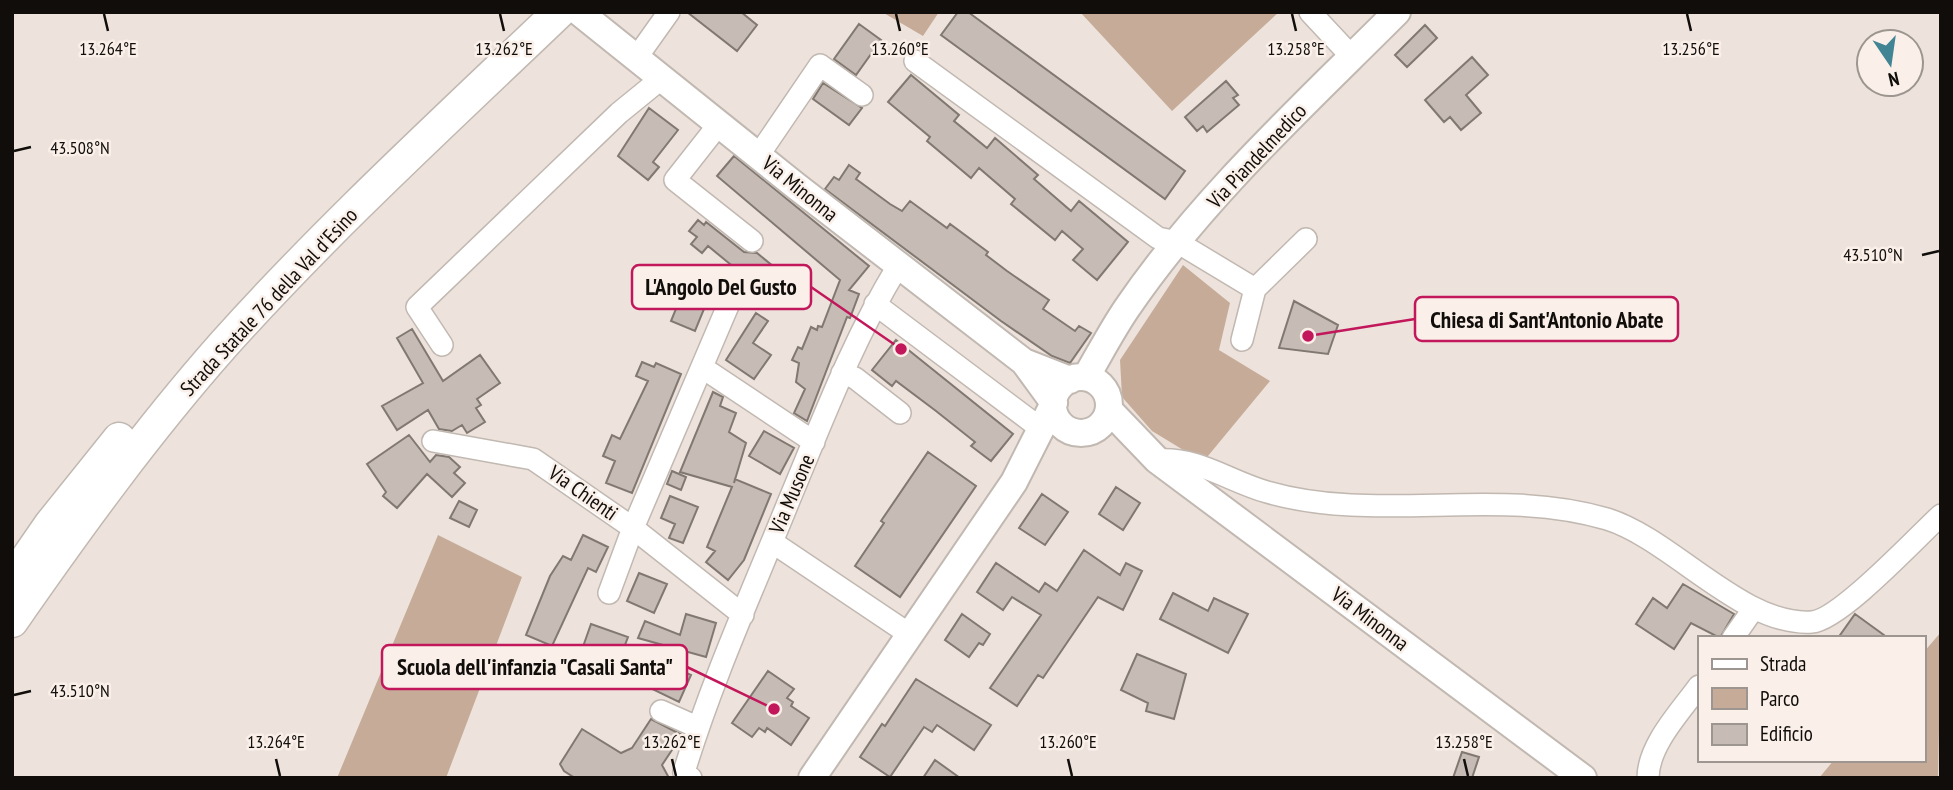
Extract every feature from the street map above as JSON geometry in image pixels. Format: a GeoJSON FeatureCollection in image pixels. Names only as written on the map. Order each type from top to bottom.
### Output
{"type":"FeatureCollection","features":[{"type":"Feature","properties":{"kind":"highway","name":"Strada Statale 76 della Val d'Esino"},"geometry":{"type":"LineString","coordinates":[[12,580],[50,525],[212,326],[293,240],[526,25],[559,12]]}},
{"type":"Feature","properties":{"kind":"highway","name":"Strada Statale 76 della Val d'Esino"},"geometry":{"type":"LineString","coordinates":[[12,621],[151,431],[224,344],[526,25]]}},
{"type":"Feature","properties":{"kind":"highway"},"geometry":{"type":"LineString","coordinates":[[12,642],[39,594],[151,431]]}},
{"type":"Feature","properties":{"kind":"main road","name":"Via Minonna"},"geometry":{"type":"LineString","coordinates":[[579,12],[898,266],[1024,362],[1090,403],[1157,460],[1583,778]]}},
{"type":"Feature","properties":{"kind":"main road","name":"Via Piandelmedico"},"geometry":{"type":"LineString","coordinates":[[1090,403],[1126,309],[1177,242],[1277,131],[1397,12]]}},
{"type":"Feature","properties":{"kind":"main road","name":"Via Minonna"},"geometry":{"type":"LineString","coordinates":[[1024,362],[1054,403],[1060,423],[1090,403]]}},
{"type":"Feature","properties":{"kind":"main road"},"geometry":{"type":"LineString","coordinates":[[813,778],[1014,482],[1090,403],[1059,389],[1014,482]]}},
{"type":"Feature","properties":{"kind":"street"},"geometry":{"type":"LineString","coordinates":[[637,57],[669,12]]}},
{"type":"Feature","properties":{"kind":"street"},"geometry":{"type":"LineString","coordinates":[[1310,12],[1352,57]]}},
{"type":"Feature","properties":{"kind":"street"},"geometry":{"type":"LineString","coordinates":[[919,55],[1166,226],[1177,242],[1255,289]]}},
{"type":"Feature","properties":{"kind":"street"},"geometry":{"type":"LineString","coordinates":[[758,156],[820,65],[862,95]]}},
{"type":"Feature","properties":{"kind":"street"},"geometry":{"type":"LineString","coordinates":[[442,345],[417,307],[619,113],[662,78]]}},
{"type":"Feature","properties":{"kind":"street"},"geometry":{"type":"LineString","coordinates":[[719,124],[675,180],[752,241]]}},
{"type":"Feature","properties":{"kind":"street"},"geometry":{"type":"LineString","coordinates":[[1242,340],[1255,289],[1306,239]]}},
{"type":"Feature","properties":{"kind":"street","name":"Via Musone"},"geometry":{"type":"LineString","coordinates":[[691,778],[684,772],[697,727],[842,373],[875,304],[898,266]]}},
{"type":"Feature","properties":{"kind":"street"},"geometry":{"type":"LineString","coordinates":[[609,593],[633,528],[730,301]]}},
{"type":"Feature","properties":{"kind":"street"},"geometry":{"type":"LineString","coordinates":[[875,304],[1040,428]]}},
{"type":"Feature","properties":{"kind":"street"},"geometry":{"type":"LineString","coordinates":[[703,368],[814,442]]}},
{"type":"Feature","properties":{"kind":"street"},"geometry":{"type":"LineString","coordinates":[[842,373],[855,378],[900,413]]}},
{"type":"Feature","properties":{"kind":"street","name":"Via Chienti"},"geometry":{"type":"LineString","coordinates":[[433,441],[533,459],[633,528],[743,615]]}},
{"type":"Feature","properties":{"kind":"street"},"geometry":{"type":"LineString","coordinates":[[1157,460],[1188,460],[1265,492],[1308,502],[1357,507],[1534,505],[1573,509],[1611,520],[1645,537],[1754,608],[1798,622],[1816,622],[1838,611],[1941,515]]}},
{"type":"Feature","properties":{"kind":"street"},"geometry":{"type":"LineString","coordinates":[[772,542],[909,634]]}},
{"type":"Feature","properties":{"kind":"street"},"geometry":{"type":"LineString","coordinates":[[1734,636],[1754,608]]}},
{"type":"Feature","properties":{"kind":"street"},"geometry":{"type":"LineString","coordinates":[[1648,778],[1648,768],[1659,743],[1698,687]]}},
{"type":"Feature","properties":{"kind":"street"},"geometry":{"type":"LineString","coordinates":[[661,711],[697,727]]}},
{"type":"Feature","properties":{"kind":"green space"},"geometry":{"type":"Polygon","coordinates":[[[882,12],[939,12],[923,36],[882,12]]]}},
{"type":"Feature","properties":{"kind":"green space"},"geometry":{"type":"Polygon","coordinates":[[[1080,12],[1279,12],[1172,111],[1080,12]]]}},
{"type":"Feature","properties":{"kind":"green space"},"geometry":{"type":"Polygon","coordinates":[[[1183,265],[1230,303],[1219,350],[1270,381],[1203,462],[1152,431],[1122,397],[1120,360],[1183,265]]]}},
{"type":"Feature","properties":{"kind":"green space"},"geometry":{"type":"Polygon","coordinates":[[[438,535],[522,577],[446,778],[337,778],[438,535]]]}},
{"type":"Feature","properties":{"kind":"green space"},"geometry":{"type":"Polygon","coordinates":[[[1941,632],[1938,778],[1819,778],[1832,762],[1925,762],[1925,651],[1941,632]]]}},
{"type":"Feature","properties":{"kind":"building"},"geometry":{"type":"Polygon","coordinates":[[[687,12],[741,12],[757,25],[737,51],[687,12]]]}},
{"type":"Feature","properties":{"kind":"building"},"geometry":{"type":"Polygon","coordinates":[[[958,12],[968,12],[1185,171],[1165,199],[941,35],[958,12]]]}},
{"type":"Feature","properties":{"kind":"building"},"geometry":{"type":"Polygon","coordinates":[[[859,24],[881,40],[856,75],[834,59],[859,24]]]}},
{"type":"Feature","properties":{"kind":"building"},"geometry":{"type":"Polygon","coordinates":[[[1425,25],[1437,38],[1407,67],[1395,55],[1425,25]]]}},
{"type":"Feature","properties":{"kind":"building"},"geometry":{"type":"Polygon","coordinates":[[[1472,57],[1488,75],[1466,95],[1481,113],[1461,130],[1450,117],[1444,122],[1425,100],[1472,57]]]}},
{"type":"Feature","properties":{"kind":"building"},"geometry":{"type":"Polygon","coordinates":[[[911,75],[959,115],[954,121],[987,148],[995,138],[1038,175],[1034,179],[1071,211],[1079,201],[1128,242],[1097,280],[1073,260],[1083,249],[1062,231],[1055,240],[1011,204],[1015,199],[979,168],[971,178],[927,141],[930,137],[888,102],[911,75]]]}},
{"type":"Feature","properties":{"kind":"building"},"geometry":{"type":"Polygon","coordinates":[[[1226,81],[1238,95],[1233,98],[1239,105],[1207,132],[1203,126],[1197,131],[1185,117],[1226,81]]]}},
{"type":"Feature","properties":{"kind":"building"},"geometry":{"type":"Polygon","coordinates":[[[823,83],[862,108],[849,125],[813,99],[823,83]]]}},
{"type":"Feature","properties":{"kind":"building"},"geometry":{"type":"Polygon","coordinates":[[[649,108],[678,130],[653,162],[659,167],[648,180],[618,156],[649,108]]]}},
{"type":"Feature","properties":{"kind":"building"},"geometry":{"type":"Polygon","coordinates":[[[734,156],[869,266],[849,290],[859,294],[850,318],[847,317],[807,421],[794,413],[805,389],[796,382],[799,363],[792,360],[798,347],[802,349],[811,327],[817,330],[818,326],[822,327],[840,280],[717,176],[734,156]]]}},
{"type":"Feature","properties":{"kind":"building"},"geometry":{"type":"Polygon","coordinates":[[[849,165],[860,173],[856,179],[890,204],[902,211],[910,201],[947,228],[950,224],[988,252],[986,255],[1049,300],[1043,309],[1075,331],[1079,326],[1091,333],[1070,363],[1052,356],[1001,321],[825,189],[834,177],[839,180],[849,165]]]}},
{"type":"Feature","properties":{"kind":"building"},"geometry":{"type":"Polygon","coordinates":[[[698,220],[704,225],[706,222],[744,252],[757,253],[779,271],[763,291],[708,246],[702,253],[691,244],[697,237],[689,231],[698,220]]]}},
{"type":"Feature","properties":{"kind":"building"},"geometry":{"type":"Polygon","coordinates":[[[691,272],[715,282],[695,331],[671,321],[691,272]]]}},
{"type":"Feature","properties":{"kind":"building"},"geometry":{"type":"Polygon","coordinates":[[[1294,301],[1338,325],[1328,354],[1279,348],[1294,301]]]}},
{"type":"Feature","properties":{"kind":"building"},"geometry":{"type":"Polygon","coordinates":[[[756,313],[768,321],[753,343],[771,355],[754,379],[726,360],[756,313]]]}},
{"type":"Feature","properties":{"kind":"building"},"geometry":{"type":"Polygon","coordinates":[[[412,329],[443,381],[480,355],[500,383],[477,399],[481,405],[476,408],[485,422],[467,433],[462,425],[452,431],[439,429],[428,410],[397,430],[382,406],[423,383],[397,338],[412,329]]]}},
{"type":"Feature","properties":{"kind":"building"},"geometry":{"type":"Polygon","coordinates":[[[896,340],[1013,434],[991,461],[971,446],[975,442],[936,411],[896,381],[892,386],[872,370],[896,340]]]}},
{"type":"Feature","properties":{"kind":"building"},"geometry":{"type":"Polygon","coordinates":[[[642,362],[654,367],[656,363],[681,374],[632,493],[606,483],[615,461],[603,456],[612,435],[620,439],[648,381],[636,376],[642,362]]]}},
{"type":"Feature","properties":{"kind":"building"},"geometry":{"type":"Polygon","coordinates":[[[713,392],[723,397],[720,406],[736,413],[729,432],[746,443],[735,479],[771,494],[744,560],[728,580],[706,562],[715,551],[707,547],[732,487],[680,472],[713,392]]]}},
{"type":"Feature","properties":{"kind":"building"},"geometry":{"type":"Polygon","coordinates":[[[764,431],[794,448],[780,474],[749,456],[764,431]]]}},
{"type":"Feature","properties":{"kind":"building"},"geometry":{"type":"Polygon","coordinates":[[[409,435],[430,462],[436,455],[449,457],[460,467],[454,473],[465,483],[452,497],[427,474],[397,508],[383,496],[386,492],[367,464],[409,435]]]}},
{"type":"Feature","properties":{"kind":"building"},"geometry":{"type":"Polygon","coordinates":[[[928,452],[976,486],[900,597],[855,566],[884,523],[881,521],[928,452]]]}},
{"type":"Feature","properties":{"kind":"building"},"geometry":{"type":"Polygon","coordinates":[[[672,471],[686,477],[681,490],[667,484],[672,471]]]}},
{"type":"Feature","properties":{"kind":"building"},"geometry":{"type":"Polygon","coordinates":[[[1116,487],[1140,503],[1123,530],[1099,514],[1116,487]]]}},
{"type":"Feature","properties":{"kind":"building"},"geometry":{"type":"Polygon","coordinates":[[[1042,494],[1068,512],[1045,545],[1019,528],[1042,494]]]}},
{"type":"Feature","properties":{"kind":"building"},"geometry":{"type":"Polygon","coordinates":[[[670,496],[698,507],[683,543],[669,538],[675,524],[661,518],[670,496]]]}},
{"type":"Feature","properties":{"kind":"building"},"geometry":{"type":"Polygon","coordinates":[[[459,501],[477,510],[469,527],[450,518],[459,501]]]}},
{"type":"Feature","properties":{"kind":"building"},"geometry":{"type":"Polygon","coordinates":[[[583,535],[608,547],[596,572],[588,568],[552,646],[526,635],[550,576],[563,556],[571,560],[583,535]]]}},
{"type":"Feature","properties":{"kind":"building"},"geometry":{"type":"Polygon","coordinates":[[[1084,550],[1120,575],[1126,563],[1142,571],[1123,610],[1098,597],[1043,678],[1038,675],[1017,706],[990,688],[1041,615],[1012,597],[1003,610],[977,592],[996,563],[1039,592],[1045,583],[1057,591],[1084,550]]]}},
{"type":"Feature","properties":{"kind":"building"},"geometry":{"type":"Polygon","coordinates":[[[639,573],[667,584],[654,613],[627,601],[639,573]]]}},
{"type":"Feature","properties":{"kind":"building"},"geometry":{"type":"Polygon","coordinates":[[[1683,584],[1734,614],[1721,636],[1691,623],[1674,649],[1636,624],[1653,598],[1667,608],[1683,584]]]}},
{"type":"Feature","properties":{"kind":"building"},"geometry":{"type":"Polygon","coordinates":[[[1173,593],[1208,611],[1214,598],[1248,614],[1228,653],[1160,619],[1173,593]]]}},
{"type":"Feature","properties":{"kind":"building"},"geometry":{"type":"Polygon","coordinates":[[[686,614],[716,623],[706,657],[638,638],[645,621],[680,635],[686,614]]]}},
{"type":"Feature","properties":{"kind":"building"},"geometry":{"type":"Polygon","coordinates":[[[962,614],[990,634],[983,645],[979,643],[969,657],[945,640],[962,614]]]}},
{"type":"Feature","properties":{"kind":"building"},"geometry":{"type":"Polygon","coordinates":[[[1855,614],[1885,636],[1839,636],[1855,614]]]}},
{"type":"Feature","properties":{"kind":"building"},"geometry":{"type":"Polygon","coordinates":[[[591,624],[628,637],[625,645],[691,675],[679,702],[609,668],[579,658],[591,624]]]}},
{"type":"Feature","properties":{"kind":"building"},"geometry":{"type":"Polygon","coordinates":[[[1137,654],[1186,674],[1174,719],[1146,711],[1148,703],[1121,690],[1137,654]]]}},
{"type":"Feature","properties":{"kind":"building"},"geometry":{"type":"Polygon","coordinates":[[[768,671],[794,689],[787,698],[793,702],[791,706],[809,718],[791,745],[767,728],[765,732],[759,728],[752,737],[732,723],[768,671]]]}},
{"type":"Feature","properties":{"kind":"building"},"geometry":{"type":"Polygon","coordinates":[[[916,679],[991,725],[974,750],[937,725],[932,732],[924,727],[890,777],[860,757],[882,724],[885,726],[916,679]]]}},
{"type":"Feature","properties":{"kind":"building"},"geometry":{"type":"Polygon","coordinates":[[[651,719],[682,735],[662,765],[669,778],[575,778],[564,771],[560,764],[582,729],[621,753],[632,748],[651,719]]]}},
{"type":"Feature","properties":{"kind":"building"},"geometry":{"type":"Polygon","coordinates":[[[1462,752],[1479,757],[1472,778],[1453,778],[1462,752]]]}},
{"type":"Feature","properties":{"kind":"building"},"geometry":{"type":"Polygon","coordinates":[[[935,760],[960,778],[923,778],[935,760]]]}},
{"type":"Feature","properties":{"kind":"place","name":"Chiesa di Sant'Antonio Abate"},"geometry":{"type":"Point","coordinates":[1308,336]}},
{"type":"Feature","properties":{"kind":"place","name":"L'Angolo Del Gusto"},"geometry":{"type":"Point","coordinates":[901,349]}},
{"type":"Feature","properties":{"kind":"place","name":"Scuola dell'infanzia \"Casali Santa\""},"geometry":{"type":"Point","coordinates":[774,709]}}]}
